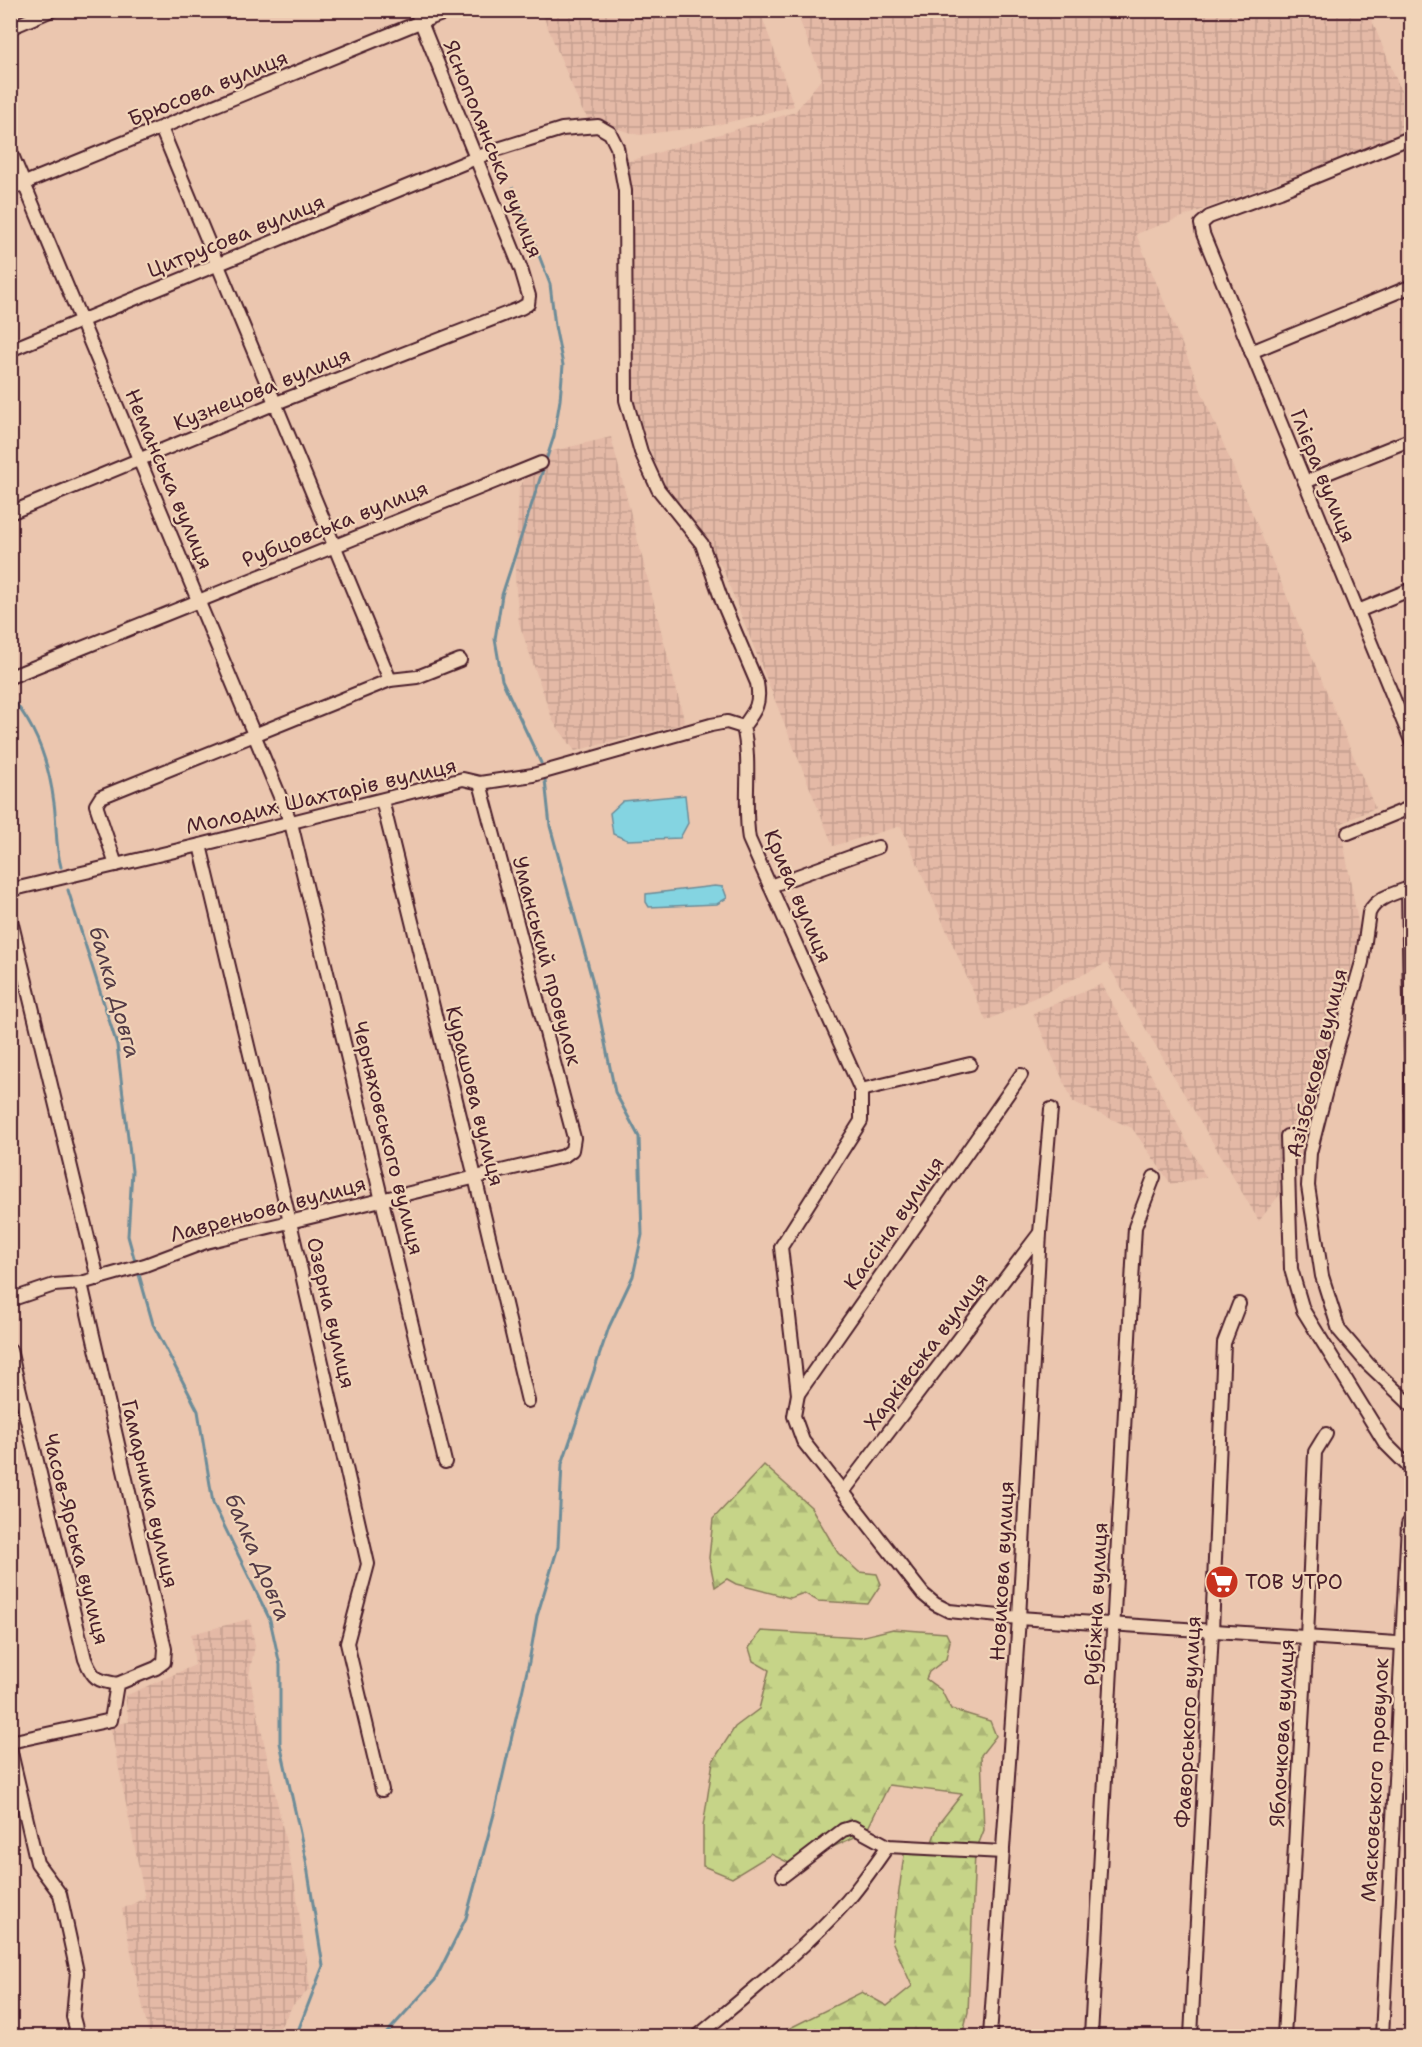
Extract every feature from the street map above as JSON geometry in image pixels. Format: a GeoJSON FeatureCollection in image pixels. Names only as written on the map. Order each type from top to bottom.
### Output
{"type":"FeatureCollection","features":[{"type":"Feature","properties":{"kind":"street"},"geometry":{"type":"LineString","coordinates":[[10,28],[52,10]]}},
{"type":"Feature","properties":{"kind":"street","name":"Брюсова вулиця"},"geometry":{"type":"LineString","coordinates":[[10,189],[161,128],[418,16],[453,10]]}},
{"type":"Feature","properties":{"kind":"street","name":"Яснополянська вулиця"},"geometry":{"type":"LineString","coordinates":[[418,16],[521,269],[529,296],[528,304]]}},
{"type":"Feature","properties":{"kind":"street","name":"Цитрусова вулиця"},"geometry":{"type":"LineString","coordinates":[[10,350],[523,141],[562,129],[598,126],[610,133],[617,147],[625,191],[626,400],[641,452],[658,489],[702,544],[722,601],[757,683],[760,696],[756,709],[743,727]]}},
{"type":"Feature","properties":{"kind":"street"},"geometry":{"type":"LineString","coordinates":[[161,128],[390,680]]}},
{"type":"Feature","properties":{"kind":"street","name":"Глієра вулиця"},"geometry":{"type":"LineString","coordinates":[[1412,136],[1280,191],[1209,217],[1201,224],[1203,234],[1412,743]]}},
{"type":"Feature","properties":{"kind":"street","name":"Неманська вулиця"},"geometry":{"type":"LineString","coordinates":[[10,150],[291,823]]}},
{"type":"Feature","properties":{"kind":"street"},"geometry":{"type":"LineString","coordinates":[[1251,352],[1412,286]]}},
{"type":"Feature","properties":{"kind":"street","name":"Кузнецова вулиця"},"geometry":{"type":"LineString","coordinates":[[10,513],[276,403],[528,304]]}},
{"type":"Feature","properties":{"kind":"street"},"geometry":{"type":"LineString","coordinates":[[1305,482],[1412,438]]}},
{"type":"Feature","properties":{"kind":"street","name":"Рубцовська вулиця"},"geometry":{"type":"LineString","coordinates":[[10,677],[541,463]]}},
{"type":"Feature","properties":{"kind":"street"},"geometry":{"type":"LineString","coordinates":[[1358,611],[1412,589]]}},
{"type":"Feature","properties":{"kind":"street"},"geometry":{"type":"LineString","coordinates":[[116,865],[96,805],[97,800],[390,680],[417,678],[460,660]]}},
{"type":"Feature","properties":{"kind":"street","name":"Молодих Шахтарів вулиця"},"geometry":{"type":"LineString","coordinates":[[10,890],[291,823],[463,779],[480,783],[555,770],[727,722],[743,727]]}},
{"type":"Feature","properties":{"kind":"street","name":"Крива вулиця"},"geometry":{"type":"LineString","coordinates":[[743,727],[747,744],[746,804],[749,839],[861,1090],[861,1121],[781,1247],[798,1394]]}},
{"type":"Feature","properties":{"kind":"street","name":"Уманський провулок"},"geometry":{"type":"LineString","coordinates":[[480,783],[574,1138],[572,1150]]}},
{"type":"Feature","properties":{"kind":"street","name":"Курашова вулиця"},"geometry":{"type":"LineString","coordinates":[[382,800],[528,1401]]}},
{"type":"Feature","properties":{"kind":"street"},"geometry":{"type":"LineString","coordinates":[[1348,833],[1412,807]]}},
{"type":"Feature","properties":{"kind":"street","name":"Черняховського вулиця"},"geometry":{"type":"LineString","coordinates":[[291,823],[445,1462]]}},
{"type":"Feature","properties":{"kind":"street","name":"Озерна вулиця"},"geometry":{"type":"LineString","coordinates":[[200,845],[290,1222],[368,1564],[347,1643],[382,1790]]}},
{"type":"Feature","properties":{"kind":"street"},"geometry":{"type":"LineString","coordinates":[[770,886],[878,847]]}},
{"type":"Feature","properties":{"kind":"street"},"geometry":{"type":"LineString","coordinates":[[1410,887],[1412,1110]]}},
{"type":"Feature","properties":{"kind":"street","name":"Азізбекова вулиця"},"geometry":{"type":"LineString","coordinates":[[1410,887],[1372,905],[1369,913],[1362,962],[1310,1153],[1308,1186],[1322,1276],[1339,1329],[1368,1364],[1412,1407]]}},
{"type":"Feature","properties":{"kind":"street"},"geometry":{"type":"LineString","coordinates":[[10,916],[98,1279]]}},
{"type":"Feature","properties":{"kind":"street"},"geometry":{"type":"LineString","coordinates":[[861,1090],[970,1064]]}},
{"type":"Feature","properties":{"kind":"street","name":"Кассіна вулиця"},"geometry":{"type":"LineString","coordinates":[[798,1394],[1022,1075]]}},
{"type":"Feature","properties":{"kind":"street","name":"Новикова вулиця"},"geometry":{"type":"LineString","coordinates":[[990,2037],[1019,1618],[1040,1233],[1051,1109]]}},
{"type":"Feature","properties":{"kind":"street"},"geometry":{"type":"LineString","coordinates":[[1287,1136],[1291,1269],[1303,1310],[1385,1443],[1412,1470]]}},
{"type":"Feature","properties":{"kind":"street","name":"Лавреньова вулиця"},"geometry":{"type":"LineString","coordinates":[[10,1300],[54,1284],[81,1283],[98,1279],[145,1265],[206,1242],[564,1156],[572,1150]]}},
{"type":"Feature","properties":{"kind":"street","name":"Рубіжна вулиця"},"geometry":{"type":"LineString","coordinates":[[1091,2037],[1135,1227],[1154,1178]]}},
{"type":"Feature","properties":{"kind":"street","name":"Харківська вулиця"},"geometry":{"type":"LineString","coordinates":[[843,1492],[1040,1233]]}},
{"type":"Feature","properties":{"kind":"street","name":"Гамарника вулиця"},"geometry":{"type":"LineString","coordinates":[[81,1283],[165,1648],[164,1662],[156,1668],[117,1684]]}},
{"type":"Feature","properties":{"kind":"street","name":"Фаворського вулиця"},"geometry":{"type":"LineString","coordinates":[[1191,2037],[1224,1343],[1239,1304]]}},
{"type":"Feature","properties":{"kind":"street","name":"Часов-Ярська вулиця"},"geometry":{"type":"LineString","coordinates":[[10,1350],[85,1659],[97,1680],[117,1684]]}},
{"type":"Feature","properties":{"kind":"street"},"geometry":{"type":"LineString","coordinates":[[798,1394],[794,1416],[803,1441],[923,1594],[935,1604],[950,1611],[1114,1625],[1407,1644]]}},
{"type":"Feature","properties":{"kind":"street","name":"Яблочкова вулиця"},"geometry":{"type":"LineString","coordinates":[[1284,2037],[1316,1452],[1326,1434]]}},
{"type":"Feature","properties":{"kind":"street","name":"Мясковського провулок"},"geometry":{"type":"LineString","coordinates":[[1382,2037],[1407,1644],[1408,1524]]}},
{"type":"Feature","properties":{"kind":"street"},"geometry":{"type":"LineString","coordinates":[[10,1742],[111,1720],[117,1684]]}},
{"type":"Feature","properties":{"kind":"street"},"geometry":{"type":"LineString","coordinates":[[10,1748],[37,1863],[60,1894],[77,1972],[73,2017],[78,2037]]}},
{"type":"Feature","properties":{"kind":"street"},"geometry":{"type":"LineString","coordinates":[[783,1876],[843,1830],[853,1827],[888,1845],[1003,1852]]}},
{"type":"Feature","properties":{"kind":"street"},"geometry":{"type":"LineString","coordinates":[[698,2037],[762,1983],[818,1931],[849,1899],[888,1845]]}},
{"type":"Feature","properties":{"kind":"shaded area"},"geometry":{"type":"Polygon","coordinates":[[[541,11],[760,11],[794,106],[717,125],[639,135],[590,121],[582,110],[541,11]]]}},
{"type":"Feature","properties":{"kind":"shaded area"},"geometry":{"type":"Polygon","coordinates":[[[796,11],[1368,11],[1411,115],[1411,133],[1136,234],[1375,808],[1340,824],[1360,933],[1299,1170],[1259,1221],[1107,963],[986,1021],[901,826],[833,846],[722,567],[662,485],[631,392],[623,163],[795,112],[822,78],[796,11]]]}},
{"type":"Feature","properties":{"kind":"shaded area"},"geometry":{"type":"Polygon","coordinates":[[[611,437],[685,723],[575,751],[553,721],[519,623],[515,577],[519,487],[543,455],[611,437]]]}},
{"type":"Feature","properties":{"kind":"shaded area"},"geometry":{"type":"Polygon","coordinates":[[[1102,984],[1206,1177],[1171,1184],[1132,1128],[1073,1102],[1033,1013],[1102,984]]]}},
{"type":"Feature","properties":{"kind":"shaded area"},"geometry":{"type":"Polygon","coordinates":[[[250,1619],[255,1646],[249,1674],[295,1884],[310,1989],[293,2005],[275,2036],[149,2036],[122,1909],[145,1898],[110,1725],[129,1722],[125,1696],[195,1665],[191,1634],[250,1619]]]}},
{"type":"Feature","properties":{"kind":"green space"},"geometry":{"type":"Polygon","coordinates":[[[764,1465],[811,1507],[838,1553],[859,1572],[877,1574],[881,1584],[868,1604],[818,1601],[804,1593],[790,1598],[736,1584],[727,1579],[715,1587],[709,1558],[713,1519],[764,1465]]]}},
{"type":"Feature","properties":{"kind":"green space"},"geometry":{"type":"Polygon","coordinates":[[[893,1629],[946,1633],[950,1641],[946,1659],[929,1672],[926,1679],[941,1690],[951,1709],[990,1721],[996,1736],[981,1755],[984,1830],[975,1853],[968,2012],[962,2036],[774,2036],[862,1992],[887,2006],[912,1986],[892,1941],[905,1848],[930,1847],[939,1823],[962,1794],[889,1785],[866,1832],[793,1865],[771,1854],[732,1878],[703,1866],[703,1827],[713,1761],[735,1727],[759,1709],[769,1670],[753,1661],[749,1648],[761,1631],[860,1637],[893,1629]]]}},
{"type":"Feature","properties":{"kind":"water"},"geometry":{"type":"Polygon","coordinates":[[[685,795],[688,823],[680,838],[627,840],[613,834],[610,813],[623,801],[685,795]]]}},
{"type":"Feature","properties":{"kind":"water"},"geometry":{"type":"Polygon","coordinates":[[[723,887],[727,898],[717,904],[649,907],[646,902],[646,894],[723,887]]]}},
{"type":"Feature","properties":{"kind":"waterway"},"geometry":{"type":"LineString","coordinates":[[513,188],[550,284],[563,365],[554,436],[502,595],[495,639],[502,680],[541,763]]}},
{"type":"Feature","properties":{"kind":"waterway","name":"балка Довга"},"geometry":{"type":"LineString","coordinates":[[10,697],[28,720],[45,760],[54,803],[61,867]]}},
{"type":"Feature","properties":{"kind":"waterway"},"geometry":{"type":"LineString","coordinates":[[384,2036],[435,1980],[466,1918],[494,1814],[529,1662],[537,1616],[558,1547],[562,1464],[609,1327],[633,1276],[642,1235],[639,1137],[615,1092],[592,979],[550,826],[545,780]]}},
{"type":"Feature","properties":{"kind":"waterway","name":"балка Довга"},"geometry":{"type":"LineString","coordinates":[[68,890],[117,1045],[132,1171],[128,1236],[136,1265]]}},
{"type":"Feature","properties":{"kind":"waterway","name":"балка Довга"},"geometry":{"type":"LineString","coordinates":[[138,1271],[153,1324],[198,1411],[213,1503],[270,1620],[280,1665],[280,1743],[306,1860],[323,1966],[296,2036]]}},
{"type":"Feature","properties":{"kind":"place","name":"ТОВ УТРО"},"geometry":{"type":"Point","coordinates":[1222,1582]}}]}
